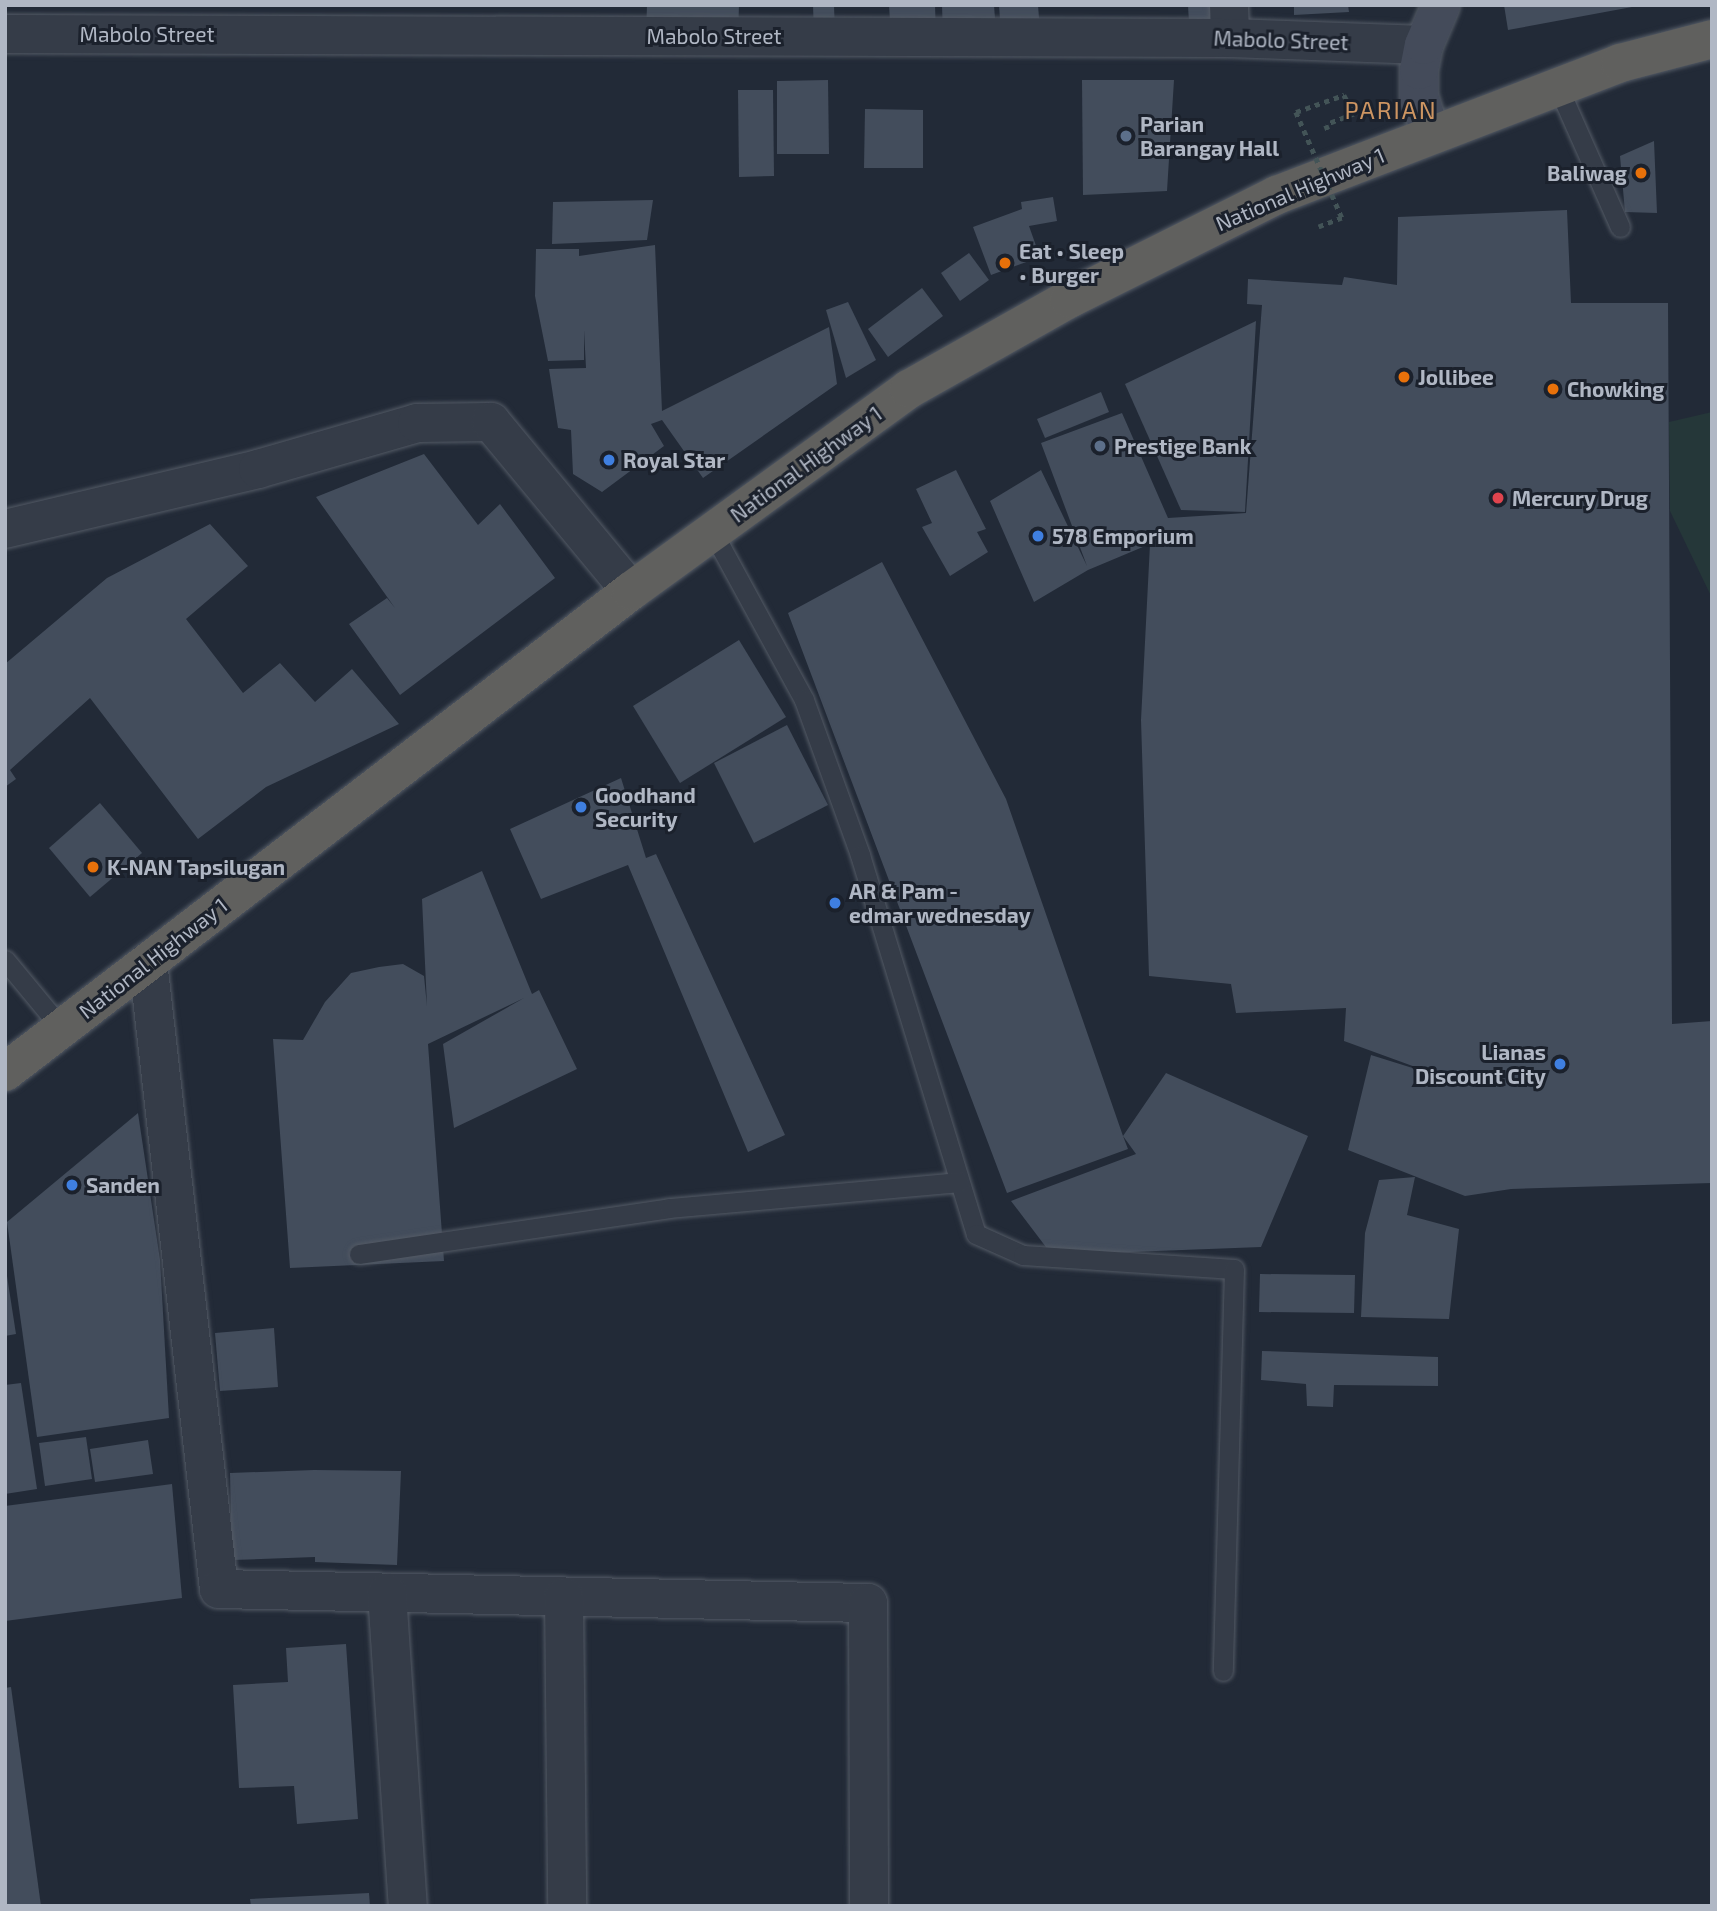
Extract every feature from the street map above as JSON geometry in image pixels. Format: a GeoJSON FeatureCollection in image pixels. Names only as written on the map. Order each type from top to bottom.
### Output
{"type":"FeatureCollection","features":[{"type":"Feature","properties":{"kind":"highway","name":"National Highway 1"},"geometry":{"type":"LineString","coordinates":[[5,1072],[631,591],[909,390],[1069,299],[1251,206],[1620,63],[1712,39]]}},
{"type":"Feature","properties":{"kind":"main road"},"geometry":{"type":"LineString","coordinates":[[1431,135],[1419,96],[1423,45],[1441,5]]}},
{"type":"Feature","properties":{"kind":"street","name":"Mabolo Street"},"geometry":{"type":"LineString","coordinates":[[5,34],[1230,21],[1423,45]]}},
{"type":"Feature","properties":{"kind":"street"},"geometry":{"type":"LineString","coordinates":[[5,529],[258,469],[417,423],[491,422],[631,591]]}},
{"type":"Feature","properties":{"kind":"street"},"geometry":{"type":"LineString","coordinates":[[148,962],[219,1589],[867,1603],[869,1906]]}},
{"type":"Feature","properties":{"kind":"street"},"geometry":{"type":"LineString","coordinates":[[387,1593],[408,1906]]}},
{"type":"Feature","properties":{"kind":"street"},"geometry":{"type":"LineString","coordinates":[[564,1597],[567,1906]]}},
{"type":"Feature","properties":{"kind":"lane"},"geometry":{"type":"LineString","coordinates":[[1558,87],[1620,227]]}},
{"type":"Feature","properties":{"kind":"lane"},"geometry":{"type":"LineString","coordinates":[[712,531],[804,700],[860,855],[976,1234],[1023,1255],[1234,1269],[1223,1671]]}},
{"type":"Feature","properties":{"kind":"lane"},"geometry":{"type":"LineString","coordinates":[[5,960],[62,1029]]}},
{"type":"Feature","properties":{"kind":"lane"},"geometry":{"type":"LineString","coordinates":[[359,1254],[669,1208],[959,1182]]}},
{"type":"Feature","properties":{"kind":"path"},"geometry":{"type":"LineString","coordinates":[[1319,227],[1342,218],[1296,112],[1343,95],[1354,114],[1326,125]]}},
{"type":"Feature","properties":{"kind":"shaded area"},"geometry":{"type":"Polygon","coordinates":[[[1712,412],[1712,598],[1670,511],[1669,422],[1712,412]]]}},
{"type":"Feature","properties":{"kind":"building"},"geometry":{"type":"Polygon","coordinates":[[[647,5],[739,5],[738,35],[646,34],[647,5]]]}},
{"type":"Feature","properties":{"kind":"building"},"geometry":{"type":"Polygon","coordinates":[[[813,5],[834,5],[835,34],[814,35],[813,5]]]}},
{"type":"Feature","properties":{"kind":"building"},"geometry":{"type":"Polygon","coordinates":[[[889,5],[935,5],[936,35],[891,37],[889,5]]]}},
{"type":"Feature","properties":{"kind":"building"},"geometry":{"type":"Polygon","coordinates":[[[942,5],[994,5],[996,32],[943,35],[942,5]]]}},
{"type":"Feature","properties":{"kind":"building"},"geometry":{"type":"Polygon","coordinates":[[[999,5],[1038,5],[1040,31],[1001,34],[999,5]]]}},
{"type":"Feature","properties":{"kind":"building"},"geometry":{"type":"Polygon","coordinates":[[[1188,5],[1223,5],[1223,19],[1189,23],[1188,5]]]}},
{"type":"Feature","properties":{"kind":"building"},"geometry":{"type":"Polygon","coordinates":[[[1294,5],[1348,5],[1349,12],[1294,15],[1294,5]]]}},
{"type":"Feature","properties":{"kind":"building"},"geometry":{"type":"Polygon","coordinates":[[[1504,5],[1632,5],[1632,7],[1508,30],[1504,5]]]}},
{"type":"Feature","properties":{"kind":"building"},"geometry":{"type":"Polygon","coordinates":[[[828,80],[829,154],[777,154],[777,81],[828,80]]]}},
{"type":"Feature","properties":{"kind":"building","name":"Parian Barangay Hall"},"geometry":{"type":"Polygon","coordinates":[[[1082,80],[1174,80],[1167,191],[1083,195],[1082,80]]]}},
{"type":"Feature","properties":{"kind":"building"},"geometry":{"type":"Polygon","coordinates":[[[738,90],[773,90],[774,176],[739,177],[738,90]]]}},
{"type":"Feature","properties":{"kind":"building"},"geometry":{"type":"Polygon","coordinates":[[[865,109],[923,110],[923,168],[864,168],[865,109]]]}},
{"type":"Feature","properties":{"kind":"building"},"geometry":{"type":"Polygon","coordinates":[[[1654,141],[1657,213],[1625,212],[1620,156],[1654,141]]]}},
{"type":"Feature","properties":{"kind":"building"},"geometry":{"type":"Polygon","coordinates":[[[1053,197],[1057,221],[1029,226],[1040,257],[991,275],[973,227],[1022,209],[1021,202],[1053,197]]]}},
{"type":"Feature","properties":{"kind":"building"},"geometry":{"type":"Polygon","coordinates":[[[653,200],[647,240],[552,244],[553,202],[653,200]]]}},
{"type":"Feature","properties":{"kind":"building","name":"Lianas Discount City"},"geometry":{"type":"Polygon","coordinates":[[[1567,210],[1571,303],[1668,303],[1672,1024],[1712,1021],[1712,1183],[1511,1189],[1465,1196],[1348,1150],[1371,1055],[1451,1080],[1344,1041],[1346,1008],[1236,1013],[1231,984],[1149,976],[1141,720],[1150,544],[1088,570],[1034,602],[990,501],[1041,470],[1087,566],[1041,443],[1122,413],[1168,518],[1246,513],[1262,305],[1247,304],[1248,279],[1342,285],[1344,277],[1397,285],[1398,217],[1567,210]]]}},
{"type":"Feature","properties":{"kind":"building"},"geometry":{"type":"Polygon","coordinates":[[[655,245],[662,411],[829,327],[837,384],[703,478],[662,420],[651,424],[664,446],[602,492],[573,474],[571,430],[558,428],[549,369],[586,368],[584,330],[584,360],[548,361],[535,296],[536,249],[579,249],[579,256],[655,245]]]}},
{"type":"Feature","properties":{"kind":"building"},"geometry":{"type":"Polygon","coordinates":[[[969,253],[989,280],[960,301],[941,273],[969,253]]]}},
{"type":"Feature","properties":{"kind":"building"},"geometry":{"type":"Polygon","coordinates":[[[922,288],[943,316],[888,357],[868,329],[922,288]]]}},
{"type":"Feature","properties":{"kind":"building"},"geometry":{"type":"Polygon","coordinates":[[[848,302],[876,360],[846,378],[826,310],[848,302]]]}},
{"type":"Feature","properties":{"kind":"building"},"geometry":{"type":"Polygon","coordinates":[[[1256,321],[1245,512],[1181,510],[1125,384],[1256,321]]]}},
{"type":"Feature","properties":{"kind":"building"},"geometry":{"type":"Polygon","coordinates":[[[1101,392],[1109,412],[1045,438],[1037,419],[1101,392]]]}},
{"type":"Feature","properties":{"kind":"building"},"geometry":{"type":"Polygon","coordinates":[[[424,454],[478,525],[500,504],[555,578],[400,695],[349,624],[387,598],[395,608],[316,497],[424,454]]]}},
{"type":"Feature","properties":{"kind":"building"},"geometry":{"type":"Polygon","coordinates":[[[956,470],[986,529],[977,532],[988,552],[950,576],[922,527],[932,523],[916,489],[956,470]]]}},
{"type":"Feature","properties":{"kind":"building"},"geometry":{"type":"Polygon","coordinates":[[[210,524],[248,566],[186,619],[243,693],[280,663],[315,702],[352,669],[399,724],[266,787],[198,839],[90,698],[10,770],[16,779],[5,787],[5,664],[107,578],[210,524]]]}},
{"type":"Feature","properties":{"kind":"building"},"geometry":{"type":"Polygon","coordinates":[[[882,562],[1006,799],[1128,1149],[1007,1193],[788,613],[882,562]]]}},
{"type":"Feature","properties":{"kind":"building"},"geometry":{"type":"Polygon","coordinates":[[[739,640],[786,717],[680,783],[633,706],[739,640]]]}},
{"type":"Feature","properties":{"kind":"building"},"geometry":{"type":"Polygon","coordinates":[[[787,725],[828,805],[754,843],[714,763],[787,725]]]}},
{"type":"Feature","properties":{"kind":"building"},"geometry":{"type":"Polygon","coordinates":[[[621,778],[646,858],[656,854],[785,1135],[748,1152],[628,865],[541,899],[510,829],[621,778]]]}},
{"type":"Feature","properties":{"kind":"building"},"geometry":{"type":"Polygon","coordinates":[[[100,803],[142,853],[90,897],[49,848],[100,803]]]}},
{"type":"Feature","properties":{"kind":"building"},"geometry":{"type":"Polygon","coordinates":[[[482,871],[532,994],[539,990],[577,1069],[454,1128],[443,1044],[524,998],[428,1044],[444,1261],[290,1268],[273,1039],[303,1040],[325,1002],[351,973],[379,967],[403,964],[424,976],[427,1006],[422,899],[482,871]]]}},
{"type":"Feature","properties":{"kind":"building"},"geometry":{"type":"Polygon","coordinates":[[[1166,1073],[1308,1136],[1261,1247],[1052,1255],[1011,1201],[1136,1154],[1123,1136],[1166,1073]]]}},
{"type":"Feature","properties":{"kind":"building"},"geometry":{"type":"Polygon","coordinates":[[[138,1113],[160,1260],[169,1418],[37,1437],[7,1222],[138,1113]]]}},
{"type":"Feature","properties":{"kind":"building"},"geometry":{"type":"Polygon","coordinates":[[[1415,1177],[1407,1215],[1459,1229],[1449,1319],[1361,1317],[1365,1233],[1379,1180],[1415,1177]]]}},
{"type":"Feature","properties":{"kind":"building"},"geometry":{"type":"Polygon","coordinates":[[[5,1263],[16,1334],[5,1336],[5,1263]]]}},
{"type":"Feature","properties":{"kind":"building"},"geometry":{"type":"Polygon","coordinates":[[[1260,1274],[1355,1275],[1354,1313],[1259,1312],[1260,1274]]]}},
{"type":"Feature","properties":{"kind":"building"},"geometry":{"type":"Polygon","coordinates":[[[274,1328],[278,1387],[220,1391],[215,1333],[274,1328]]]}},
{"type":"Feature","properties":{"kind":"building"},"geometry":{"type":"Polygon","coordinates":[[[1262,1351],[1438,1357],[1438,1386],[1334,1385],[1333,1407],[1307,1406],[1306,1384],[1261,1380],[1262,1351]]]}},
{"type":"Feature","properties":{"kind":"building"},"geometry":{"type":"Polygon","coordinates":[[[21,1383],[37,1489],[5,1494],[5,1385],[21,1383]]]}},
{"type":"Feature","properties":{"kind":"building"},"geometry":{"type":"Polygon","coordinates":[[[86,1437],[92,1479],[45,1486],[39,1443],[86,1437]]]}},
{"type":"Feature","properties":{"kind":"building"},"geometry":{"type":"Polygon","coordinates":[[[148,1440],[153,1474],[95,1482],[90,1449],[148,1440]]]}},
{"type":"Feature","properties":{"kind":"building"},"geometry":{"type":"Polygon","coordinates":[[[401,1471],[397,1565],[315,1562],[315,1557],[232,1560],[230,1473],[401,1471]]]}},
{"type":"Feature","properties":{"kind":"building"},"geometry":{"type":"Polygon","coordinates":[[[172,1484],[182,1598],[5,1621],[5,1506],[172,1484]]]}},
{"type":"Feature","properties":{"kind":"building"},"geometry":{"type":"Polygon","coordinates":[[[346,1644],[358,1819],[297,1824],[294,1786],[239,1788],[233,1685],[288,1682],[286,1648],[346,1644]]]}},
{"type":"Feature","properties":{"kind":"building"},"geometry":{"type":"Polygon","coordinates":[[[11,1687],[41,1906],[5,1906],[5,1688],[11,1687]]]}},
{"type":"Feature","properties":{"kind":"building"},"geometry":{"type":"Polygon","coordinates":[[[369,1893],[370,1906],[251,1906],[250,1899],[369,1893]]]}},
{"type":"Feature","properties":{"kind":"place","name":"Parian Barangay Hall"},"geometry":{"type":"Point","coordinates":[1126,136]}},
{"type":"Feature","properties":{"kind":"place","name":"Baliwag"},"geometry":{"type":"Point","coordinates":[1641,173]}},
{"type":"Feature","properties":{"kind":"place","name":"Eat • Sleep • Burger"},"geometry":{"type":"Point","coordinates":[1005,263]}},
{"type":"Feature","properties":{"kind":"place","name":"Jollibee"},"geometry":{"type":"Point","coordinates":[1404,377]}},
{"type":"Feature","properties":{"kind":"place","name":"Chowking"},"geometry":{"type":"Point","coordinates":[1553,389]}},
{"type":"Feature","properties":{"kind":"place","name":"Prestige Bank"},"geometry":{"type":"Point","coordinates":[1100,446]}},
{"type":"Feature","properties":{"kind":"place","name":"Royal Star"},"geometry":{"type":"Point","coordinates":[609,460]}},
{"type":"Feature","properties":{"kind":"place","name":"Mercury Drug"},"geometry":{"type":"Point","coordinates":[1498,498]}},
{"type":"Feature","properties":{"kind":"place","name":"578 Emporium"},"geometry":{"type":"Point","coordinates":[1038,536]}},
{"type":"Feature","properties":{"kind":"place","name":"Goodhand Security"},"geometry":{"type":"Point","coordinates":[581,807]}},
{"type":"Feature","properties":{"kind":"place","name":"K-NAN Tapsilugan"},"geometry":{"type":"Point","coordinates":[93,867]}},
{"type":"Feature","properties":{"kind":"place","name":"AR & Pam - edmar wednesday"},"geometry":{"type":"Point","coordinates":[835,903]}},
{"type":"Feature","properties":{"kind":"place","name":"Lianas Discount City"},"geometry":{"type":"Point","coordinates":[1560,1064]}},
{"type":"Feature","properties":{"kind":"place","name":"Sanden"},"geometry":{"type":"Point","coordinates":[72,1185]}},
{"type":"Feature","properties":{"kind":"district","name":"PARIAN"},"geometry":{"type":"Point","coordinates":[1391,110]}}]}
